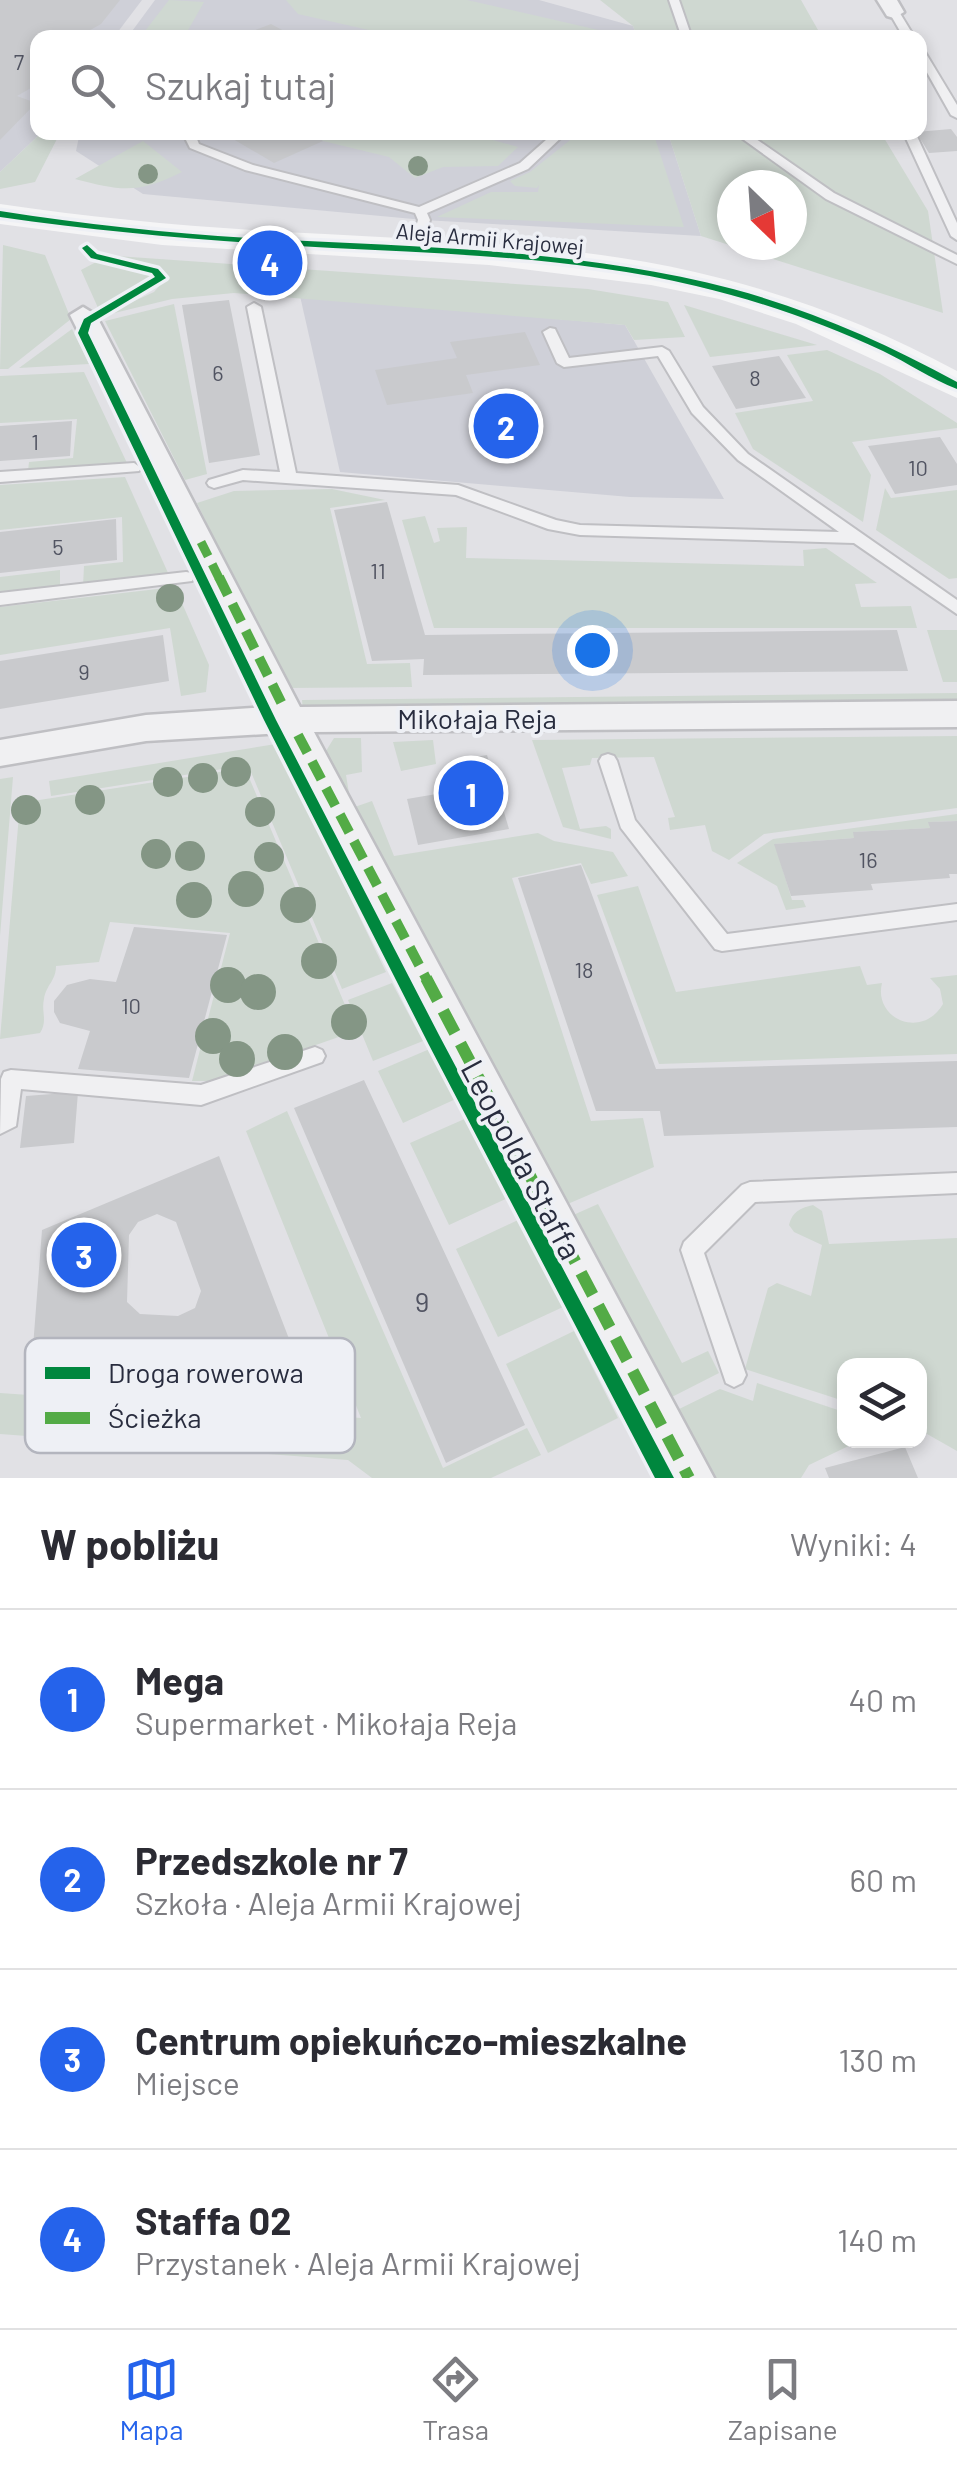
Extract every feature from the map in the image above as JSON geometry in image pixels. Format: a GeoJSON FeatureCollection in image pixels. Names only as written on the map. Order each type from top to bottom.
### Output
{"type":"FeatureCollection","features":[{"type":"Feature","properties":{"kind":"street","name":"Aleja Armii Krajowej"},"geometry":{"type":"LineString","coordinates":[[0,214],[63,224],[560,262],[653,274],[720,289],[814,318],[952,376]]}},
{"type":"Feature","properties":{"kind":"street","name":"Leopolda Staffa"},"geometry":{"type":"LineString","coordinates":[[83,315],[291,721],[689,1478]]}},
{"type":"Feature","properties":{"kind":"street","name":"Mikołaja Reja"},"geometry":{"type":"LineString","coordinates":[[0,753],[146,728],[237,720],[957,714]]}},
{"type":"Feature","properties":{"kind":"lane"},"geometry":{"type":"LineString","coordinates":[[674,0],[684,30]]}},
{"type":"Feature","properties":{"kind":"lane"},"geometry":{"type":"LineString","coordinates":[[890,6],[905,30]]}},
{"type":"Feature","properties":{"kind":"lane"},"geometry":{"type":"LineString","coordinates":[[927,64],[957,115]]}},
{"type":"Feature","properties":{"kind":"lane"},"geometry":{"type":"LineString","coordinates":[[191,140],[194,146],[220,159],[264,174],[420,211],[524,166],[553,140]]}},
{"type":"Feature","properties":{"kind":"lane"},"geometry":{"type":"LineString","coordinates":[[750,140],[830,196],[957,260]]}},
{"type":"Feature","properties":{"kind":"lane"},"geometry":{"type":"LineString","coordinates":[[913,140],[957,236]]}},
{"type":"Feature","properties":{"kind":"lane"},"geometry":{"type":"LineString","coordinates":[[415,251],[424,220],[420,211]]}},
{"type":"Feature","properties":{"kind":"lane"},"geometry":{"type":"LineString","coordinates":[[254,306],[290,477]]}},
{"type":"Feature","properties":{"kind":"lane"},"geometry":{"type":"LineString","coordinates":[[550,332],[564,363],[662,351],[685,393],[725,441],[957,608]]}},
{"type":"Feature","properties":{"kind":"lane"},"geometry":{"type":"LineString","coordinates":[[0,477],[134,468]]}},
{"type":"Feature","properties":{"kind":"lane"},"geometry":{"type":"LineString","coordinates":[[214,483],[243,475],[458,490],[580,530],[856,538]]}},
{"type":"Feature","properties":{"kind":"lane"},"geometry":{"type":"LineString","coordinates":[[0,599],[186,577]]}},
{"type":"Feature","properties":{"kind":"lane"},"geometry":{"type":"LineString","coordinates":[[608,760],[627,823],[722,942],[957,912]]}},
{"type":"Feature","properties":{"kind":"lane"},"geometry":{"type":"LineString","coordinates":[[0,1124],[8,1119],[11,1080],[201,1096],[316,1056]]}},
{"type":"Feature","properties":{"kind":"lane"},"geometry":{"type":"LineString","coordinates":[[734,1375],[692,1250],[750,1192],[957,1183]]}},
{"type":"Feature","properties":{"kind":"shaded area"},"geometry":{"type":"Polygon","coordinates":[[[0,0],[142,0],[119,30],[30,30],[30,140],[34,140],[0,172],[0,0]]]}},
{"type":"Feature","properties":{"kind":"shaded area"},"geometry":{"type":"Polygon","coordinates":[[[155,0],[539,0],[633,26],[634,30],[133,30],[155,0]]]}},
{"type":"Feature","properties":{"kind":"shaded area"},"geometry":{"type":"Polygon","coordinates":[[[169,0],[204,2],[188,30],[146,30],[169,0]]]}},
{"type":"Feature","properties":{"kind":"shaded area"},"geometry":{"type":"Polygon","coordinates":[[[286,0],[467,0],[598,30],[369,30],[298,14],[286,0]]]}},
{"type":"Feature","properties":{"kind":"shaded area"},"geometry":{"type":"Polygon","coordinates":[[[600,0],[801,0],[818,30],[634,30],[600,0]]]}},
{"type":"Feature","properties":{"kind":"shaded area"},"geometry":{"type":"Polygon","coordinates":[[[34,140],[56,140],[35,182],[0,189],[0,172],[34,140]]]}},
{"type":"Feature","properties":{"kind":"shaded area"},"geometry":{"type":"Polygon","coordinates":[[[78,140],[670,140],[701,236],[424,220],[143,194],[76,151],[78,140]]]}},
{"type":"Feature","properties":{"kind":"shaded area"},"geometry":{"type":"Polygon","coordinates":[[[492,140],[518,147],[498,166],[443,167],[415,178],[389,157],[323,141],[492,140]]]}},
{"type":"Feature","properties":{"kind":"shaded area"},"geometry":{"type":"Polygon","coordinates":[[[570,140],[656,140],[684,227],[437,217],[491,192],[538,192],[539,185],[515,186],[510,181],[530,172],[570,140]]]}},
{"type":"Feature","properties":{"kind":"shaded area"},"geometry":{"type":"Polygon","coordinates":[[[670,140],[885,140],[928,211],[943,313],[776,260],[807,260],[807,170],[717,170],[717,241],[701,236],[670,140]]]}},
{"type":"Feature","properties":{"kind":"shaded area"},"geometry":{"type":"Polygon","coordinates":[[[143,141],[182,172],[153,184],[129,188],[75,179],[143,141]]]}},
{"type":"Feature","properties":{"kind":"shaded area"},"geometry":{"type":"Polygon","coordinates":[[[3,245],[45,255],[71,319],[8,369],[0,369],[3,245]]]}},
{"type":"Feature","properties":{"kind":"shaded area"},"geometry":{"type":"Polygon","coordinates":[[[102,255],[588,289],[668,302],[685,337],[634,340],[625,325],[234,293],[172,299],[102,316],[154,292],[167,277],[159,268],[102,255]]]}},
{"type":"Feature","properties":{"kind":"shaded area"},"geometry":{"type":"Polygon","coordinates":[[[98,261],[152,278],[140,289],[99,310],[81,270],[98,261]]]}},
{"type":"Feature","properties":{"kind":"shaded area"},"geometry":{"type":"Polygon","coordinates":[[[300,296],[625,325],[724,499],[630,497],[340,472],[300,296]]]}},
{"type":"Feature","properties":{"kind":"shaded area"},"geometry":{"type":"Polygon","coordinates":[[[174,304],[207,474],[185,480],[105,321],[174,304]]]}},
{"type":"Feature","properties":{"kind":"shaded area"},"geometry":{"type":"Polygon","coordinates":[[[684,305],[817,345],[710,357],[684,305]]]}},
{"type":"Feature","properties":{"kind":"shaded area"},"geometry":{"type":"Polygon","coordinates":[[[72,329],[89,364],[19,368],[72,329]]]}},
{"type":"Feature","properties":{"kind":"shaded area"},"geometry":{"type":"Polygon","coordinates":[[[827,350],[880,374],[957,423],[957,428],[852,442],[871,475],[863,522],[753,449],[735,413],[813,401],[787,355],[827,350]]]}},
{"type":"Feature","properties":{"kind":"shaded area"},"geometry":{"type":"Polygon","coordinates":[[[84,372],[127,463],[28,471],[29,462],[73,458],[77,419],[0,423],[0,376],[84,372]]]}},
{"type":"Feature","properties":{"kind":"shaded area"},"geometry":{"type":"Polygon","coordinates":[[[125,477],[169,575],[83,586],[84,566],[123,562],[122,517],[0,530],[0,485],[125,477]]]}},
{"type":"Feature","properties":{"kind":"shaded area"},"geometry":{"type":"Polygon","coordinates":[[[885,488],[891,498],[957,490],[957,578],[949,579],[876,530],[885,488]]]}},
{"type":"Feature","properties":{"kind":"shaded area"},"geometry":{"type":"Polygon","coordinates":[[[332,489],[385,500],[330,508],[367,664],[410,663],[412,687],[287,688],[197,503],[234,491],[332,489]]]}},
{"type":"Feature","properties":{"kind":"shaded area"},"geometry":{"type":"Polygon","coordinates":[[[425,516],[434,543],[440,541],[437,528],[467,527],[466,558],[804,566],[803,550],[826,548],[877,583],[855,584],[861,607],[911,606],[917,628],[434,628],[402,520],[425,516]]]}},
{"type":"Feature","properties":{"kind":"shaded area"},"geometry":{"type":"Polygon","coordinates":[[[60,570],[60,588],[0,595],[0,577],[60,570]]]}},
{"type":"Feature","properties":{"kind":"shaded area"},"geometry":{"type":"Polygon","coordinates":[[[175,587],[209,665],[206,692],[181,696],[170,628],[0,655],[0,607],[175,587]]]}},
{"type":"Feature","properties":{"kind":"shaded area"},"geometry":{"type":"Polygon","coordinates":[[[927,630],[957,630],[957,682],[943,682],[927,630]]]}},
{"type":"Feature","properties":{"kind":"shaded area"},"geometry":{"type":"Polygon","coordinates":[[[957,693],[957,701],[303,711],[302,700],[957,693]]]}},
{"type":"Feature","properties":{"kind":"shaded area"},"geometry":{"type":"Polygon","coordinates":[[[957,736],[957,808],[764,834],[729,860],[712,851],[705,825],[670,830],[668,818],[675,817],[654,757],[592,758],[590,765],[562,768],[580,829],[606,826],[611,829],[611,839],[563,827],[532,740],[957,736]]]}},
{"type":"Feature","properties":{"kind":"shaded area"},"geometry":{"type":"Polygon","coordinates":[[[334,738],[361,738],[362,772],[346,775],[350,799],[321,759],[334,738]]]}},
{"type":"Feature","properties":{"kind":"shaded area"},"geometry":{"type":"Polygon","coordinates":[[[433,740],[436,764],[401,771],[393,742],[433,740]]]}},
{"type":"Feature","properties":{"kind":"shaded area"},"geometry":{"type":"Polygon","coordinates":[[[276,744],[386,972],[342,989],[248,765],[51,796],[49,781],[276,744]]]}},
{"type":"Feature","properties":{"kind":"shaded area"},"geometry":{"type":"Polygon","coordinates":[[[245,768],[356,1031],[212,1081],[192,1081],[230,933],[110,922],[99,962],[56,966],[45,994],[40,1033],[0,1039],[20,803],[245,768]]]}},
{"type":"Feature","properties":{"kind":"shaded area"},"geometry":{"type":"Polygon","coordinates":[[[13,777],[0,936],[0,779],[13,777]]]}},
{"type":"Feature","properties":{"kind":"shaded area"},"geometry":{"type":"Polygon","coordinates":[[[372,801],[394,856],[538,833],[554,841],[613,852],[628,876],[591,884],[581,863],[512,878],[591,1121],[643,1118],[654,1167],[563,1206],[346,810],[372,801]]]}},
{"type":"Feature","properties":{"kind":"shaded area"},"geometry":{"type":"Polygon","coordinates":[[[957,814],[957,821],[929,822],[930,828],[854,832],[854,838],[775,844],[792,900],[803,900],[806,907],[786,910],[777,886],[737,863],[773,839],[957,814]]]}},
{"type":"Feature","properties":{"kind":"shaded area"},"geometry":{"type":"Polygon","coordinates":[[[638,886],[676,992],[860,966],[867,985],[882,983],[881,996],[892,1015],[912,1023],[934,1015],[943,1004],[940,989],[930,978],[957,975],[957,1054],[659,1064],[597,895],[638,886]]]}},
{"type":"Feature","properties":{"kind":"shaded area"},"geometry":{"type":"Polygon","coordinates":[[[392,983],[423,1041],[373,1061],[348,1000],[392,983]]]}},
{"type":"Feature","properties":{"kind":"shaded area"},"geometry":{"type":"Polygon","coordinates":[[[432,1048],[458,1098],[403,1123],[378,1071],[432,1048]]]}},
{"type":"Feature","properties":{"kind":"shaded area"},"geometry":{"type":"Polygon","coordinates":[[[287,1111],[443,1468],[527,1428],[541,1455],[491,1478],[372,1478],[348,1460],[254,1453],[355,1453],[355,1418],[361,1418],[355,1403],[355,1338],[329,1338],[246,1131],[287,1111]]]}},
{"type":"Feature","properties":{"kind":"shaded area"},"geometry":{"type":"Polygon","coordinates":[[[469,1117],[510,1197],[449,1225],[410,1143],[469,1117]]]}},
{"type":"Feature","properties":{"kind":"shaded area"},"geometry":{"type":"Polygon","coordinates":[[[598,1204],[682,1363],[708,1351],[719,1373],[666,1400],[571,1216],[598,1204]]]}},
{"type":"Feature","properties":{"kind":"shaded area"},"geometry":{"type":"Polygon","coordinates":[[[813,1205],[822,1211],[829,1244],[957,1238],[957,1451],[927,1434],[927,1358],[837,1358],[837,1399],[745,1369],[768,1288],[777,1283],[811,1296],[822,1245],[794,1232],[789,1225],[797,1211],[813,1205]]]}},
{"type":"Feature","properties":{"kind":"shaded area"},"geometry":{"type":"Polygon","coordinates":[[[518,1220],[563,1307],[498,1337],[456,1249],[518,1220]]]}},
{"type":"Feature","properties":{"kind":"shaded area"},"geometry":{"type":"Polygon","coordinates":[[[574,1331],[618,1418],[548,1453],[506,1364],[574,1331]]]}},
{"type":"Feature","properties":{"kind":"shaded area"},"geometry":{"type":"Polygon","coordinates":[[[757,1383],[837,1410],[837,1448],[844,1448],[809,1465],[801,1478],[711,1478],[675,1411],[720,1389],[753,1401],[757,1383]]]}},
{"type":"Feature","properties":{"kind":"shaded area"},"geometry":{"type":"Polygon","coordinates":[[[0,1393],[25,1395],[25,1436],[0,1434],[0,1393]]]}},
{"type":"Feature","properties":{"kind":"building"},"geometry":{"type":"Polygon","coordinates":[[[0,0],[120,0],[101,24],[90,30],[30,30],[30,89],[17,96],[30,101],[30,109],[0,140],[0,0]]]}},
{"type":"Feature","properties":{"kind":"building"},"geometry":{"type":"Polygon","coordinates":[[[271,24],[282,30],[255,30],[271,24]]]}},
{"type":"Feature","properties":{"kind":"building"},"geometry":{"type":"Polygon","coordinates":[[[951,129],[957,137],[957,151],[929,153],[921,140],[927,140],[927,131],[951,129]]]}},
{"type":"Feature","properties":{"kind":"building"},"geometry":{"type":"Polygon","coordinates":[[[235,140],[323,141],[274,163],[235,140]]]}},
{"type":"Feature","properties":{"kind":"building"},"geometry":{"type":"Polygon","coordinates":[[[229,300],[260,455],[209,463],[182,305],[229,300]]]}},
{"type":"Feature","properties":{"kind":"building"},"geometry":{"type":"Polygon","coordinates":[[[525,332],[540,365],[466,375],[473,393],[387,405],[375,370],[457,358],[450,342],[525,332]]]}},
{"type":"Feature","properties":{"kind":"building"},"geometry":{"type":"Polygon","coordinates":[[[779,356],[806,398],[736,409],[712,366],[779,356]]]}},
{"type":"Feature","properties":{"kind":"building"},"geometry":{"type":"Polygon","coordinates":[[[72,421],[70,456],[0,461],[0,426],[72,421]]]}},
{"type":"Feature","properties":{"kind":"building"},"geometry":{"type":"Polygon","coordinates":[[[940,437],[957,464],[957,485],[895,494],[868,446],[940,437]]]}},
{"type":"Feature","properties":{"kind":"building"},"geometry":{"type":"Polygon","coordinates":[[[387,502],[425,635],[897,630],[908,671],[423,675],[424,659],[372,661],[334,510],[387,502]]]}},
{"type":"Feature","properties":{"kind":"building"},"geometry":{"type":"Polygon","coordinates":[[[116,519],[117,560],[0,573],[0,532],[116,519]]]}},
{"type":"Feature","properties":{"kind":"building"},"geometry":{"type":"Polygon","coordinates":[[[163,635],[169,681],[0,709],[0,661],[163,635]]]}},
{"type":"Feature","properties":{"kind":"building"},"geometry":{"type":"Polygon","coordinates":[[[487,755],[509,829],[418,845],[407,799],[460,790],[452,761],[487,755]]]}},
{"type":"Feature","properties":{"kind":"building"},"geometry":{"type":"Polygon","coordinates":[[[957,821],[957,874],[949,874],[950,878],[871,884],[873,890],[791,896],[774,844],[854,838],[853,832],[930,828],[928,822],[957,821]]]}},
{"type":"Feature","properties":{"kind":"building"},"geometry":{"type":"Polygon","coordinates":[[[581,865],[656,1069],[957,1061],[957,1127],[664,1136],[660,1111],[596,1111],[518,878],[581,865]]]}},
{"type":"Feature","properties":{"kind":"building"},"geometry":{"type":"Polygon","coordinates":[[[134,927],[227,935],[189,1078],[78,1069],[90,1031],[60,1023],[54,1012],[54,1001],[67,985],[90,979],[116,982],[134,927]]]}},
{"type":"Feature","properties":{"kind":"building"},"geometry":{"type":"Polygon","coordinates":[[[364,1080],[525,1425],[446,1463],[294,1108],[364,1080]]]}},
{"type":"Feature","properties":{"kind":"building"},"geometry":{"type":"Polygon","coordinates":[[[78,1092],[74,1143],[20,1148],[26,1096],[78,1092]]]}},
{"type":"Feature","properties":{"kind":"building"},"geometry":{"type":"Polygon","coordinates":[[[219,1156],[289,1338],[34,1338],[42,1230],[219,1156]],[[157,1214],[138,1222],[129,1235],[127,1302],[140,1314],[178,1316],[195,1308],[201,1291],[176,1222],[157,1214]]]}},
{"type":"Feature","properties":{"kind":"building"},"geometry":{"type":"Polygon","coordinates":[[[905,1448],[918,1478],[829,1478],[825,1468],[905,1448]]]}},
{"type":"Feature","properties":{"kind":"marked path"},"geometry":{"type":"LineString","coordinates":[[201,542],[284,708]]}},
{"type":"Feature","properties":{"kind":"marked path"},"geometry":{"type":"LineString","coordinates":[[298,735],[689,1478]]}},
{"type":"Feature","properties":{"kind":"cycle path"},"geometry":{"type":"LineString","coordinates":[[0,214],[162,235],[489,254],[651,274],[731,291],[809,316],[885,348],[957,386]]}},
{"type":"Feature","properties":{"kind":"cycle path"},"geometry":{"type":"LineString","coordinates":[[87,248],[94,256],[155,271],[161,278],[87,321],[83,333],[270,720],[665,1478]]}},
{"type":"Feature","properties":{"kind":"place","name":"Staffa 02"},"geometry":{"type":"Point","coordinates":[270,263]}},
{"type":"Feature","properties":{"kind":"place","name":"Przedszkole nr 7"},"geometry":{"type":"Point","coordinates":[506,426]}},
{"type":"Feature","properties":{"kind":"place","name":"Mega"},"geometry":{"type":"Point","coordinates":[471,793]}},
{"type":"Feature","properties":{"kind":"place","name":"Centrum opiekuńczo-mieszkalne"},"geometry":{"type":"Point","coordinates":[84,1255]}}]}
